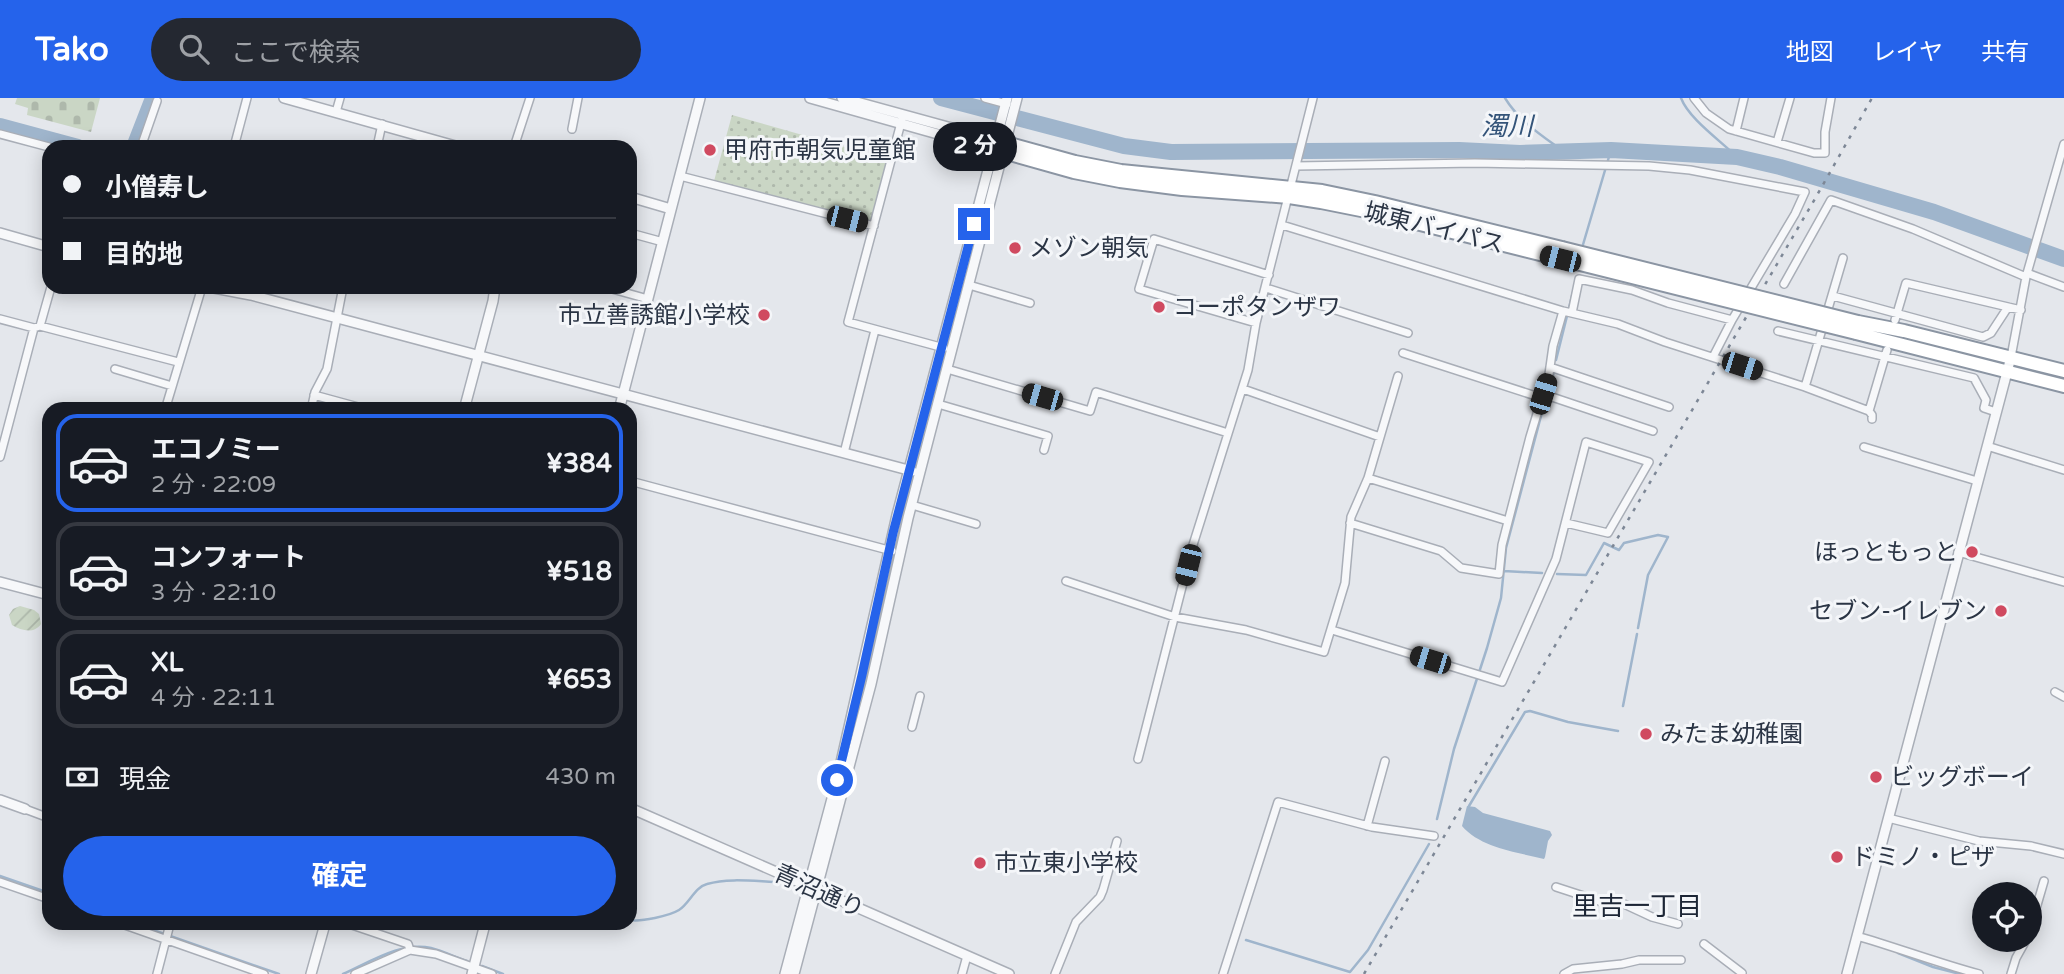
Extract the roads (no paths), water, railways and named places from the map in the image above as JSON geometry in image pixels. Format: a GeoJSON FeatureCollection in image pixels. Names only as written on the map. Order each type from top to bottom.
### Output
{"type":"FeatureCollection","features":[{"type":"Feature","properties":{"kind":"highway","name":"城東バイパス"},"geometry":{"type":"LineString","coordinates":[[1000,146],[1121,171],[1375,202],[1561,254],[1857,327],[2007,372],[2064,386]]}},
{"type":"Feature","properties":{"kind":"highway","name":"城東バイパス"},"geometry":{"type":"LineString","coordinates":[[1857,327],[1904,331],[2064,371]]}},
{"type":"Feature","properties":{"kind":"street"},"geometry":{"type":"LineString","coordinates":[[236,140],[247,98]]}},
{"type":"Feature","properties":{"kind":"street"},"geometry":{"type":"LineString","coordinates":[[284,98],[437,140]]}},
{"type":"Feature","properties":{"kind":"street"},"geometry":{"type":"LineString","coordinates":[[337,112],[340,98]]}},
{"type":"Feature","properties":{"kind":"street"},"geometry":{"type":"LineString","coordinates":[[515,140],[530,98]]}},
{"type":"Feature","properties":{"kind":"street"},"geometry":{"type":"LineString","coordinates":[[572,129],[578,98]]}},
{"type":"Feature","properties":{"kind":"street"},"geometry":{"type":"LineString","coordinates":[[621,402],[700,98]]}},
{"type":"Feature","properties":{"kind":"street"},"geometry":{"type":"LineString","coordinates":[[810,98],[1000,146]]}},
{"type":"Feature","properties":{"kind":"street"},"geometry":{"type":"LineString","coordinates":[[842,98],[902,120]]}},
{"type":"Feature","properties":{"kind":"street"},"geometry":{"type":"LineString","coordinates":[[785,974],[871,684],[900,553],[969,285],[1011,102],[985,98]]}},
{"type":"Feature","properties":{"kind":"street"},"geometry":{"type":"LineString","coordinates":[[1138,759],[1192,548],[1243,389],[1256,323],[1313,98]]}},
{"type":"Feature","properties":{"kind":"street"},"geometry":{"type":"LineString","coordinates":[[1694,98],[1713,119],[1729,129],[1814,153],[1825,153],[1825,132],[1831,98]]}},
{"type":"Feature","properties":{"kind":"street"},"geometry":{"type":"LineString","coordinates":[[1735,131],[1744,98]]}},
{"type":"Feature","properties":{"kind":"street"},"geometry":{"type":"LineString","coordinates":[[1777,142],[1790,98]]}},
{"type":"Feature","properties":{"kind":"street"},"geometry":{"type":"LineString","coordinates":[[143,140],[157,101]]}},
{"type":"Feature","properties":{"kind":"street"},"geometry":{"type":"LineString","coordinates":[[902,120],[848,322],[952,351]]}},
{"type":"Feature","properties":{"kind":"street"},"geometry":{"type":"LineString","coordinates":[[379,140],[383,124]]}},
{"type":"Feature","properties":{"kind":"street"},"geometry":{"type":"LineString","coordinates":[[0,134],[42,146]]}},
{"type":"Feature","properties":{"kind":"street"},"geometry":{"type":"LineString","coordinates":[[1847,974],[2011,357],[2027,273],[2064,144]]}},
{"type":"Feature","properties":{"kind":"street"},"geometry":{"type":"LineString","coordinates":[[794,974],[889,550],[941,348],[1000,146]]}},
{"type":"Feature","properties":{"kind":"street"},"geometry":{"type":"LineString","coordinates":[[1296,166],[1475,163],[1650,166],[1690,170],[1805,192],[1713,356]]}},
{"type":"Feature","properties":{"kind":"street"},"geometry":{"type":"LineString","coordinates":[[680,176],[874,226]]}},
{"type":"Feature","properties":{"kind":"street"},"geometry":{"type":"LineString","coordinates":[[637,199],[671,209]]}},
{"type":"Feature","properties":{"kind":"street"},"geometry":{"type":"LineString","coordinates":[[1784,284],[1831,200],[2064,287]]}},
{"type":"Feature","properties":{"kind":"street"},"geometry":{"type":"LineString","coordinates":[[1282,225],[1568,312],[1618,324],[1805,387],[1870,415],[1886,354]]}},
{"type":"Feature","properties":{"kind":"street"},"geometry":{"type":"LineString","coordinates":[[0,233],[42,245]]}},
{"type":"Feature","properties":{"kind":"street"},"geometry":{"type":"LineString","coordinates":[[637,235],[663,242]]}},
{"type":"Feature","properties":{"kind":"street"},"geometry":{"type":"LineString","coordinates":[[1256,323],[1139,289],[1154,239],[1269,275]]}},
{"type":"Feature","properties":{"kind":"street"},"geometry":{"type":"LineString","coordinates":[[1805,387],[1843,258]]}},
{"type":"Feature","properties":{"kind":"street"},"geometry":{"type":"LineString","coordinates":[[1350,523],[1441,551],[1461,568],[1499,574],[1502,545],[1550,367],[1553,346],[1579,279],[1632,290],[1668,303],[1732,320]]}},
{"type":"Feature","properties":{"kind":"street"},"geometry":{"type":"LineString","coordinates":[[1896,317],[1906,283],[2021,310]]}},
{"type":"Feature","properties":{"kind":"street"},"geometry":{"type":"LineString","coordinates":[[969,285],[1030,303]]}},
{"type":"Feature","properties":{"kind":"street"},"geometry":{"type":"LineString","coordinates":[[1266,288],[1408,333]]}},
{"type":"Feature","properties":{"kind":"street"},"geometry":{"type":"LineString","coordinates":[[0,457],[49,294]]}},
{"type":"Feature","properties":{"kind":"street"},"geometry":{"type":"LineString","coordinates":[[167,402],[200,294]]}},
{"type":"Feature","properties":{"kind":"street"},"geometry":{"type":"LineString","coordinates":[[245,294],[920,471]]}},
{"type":"Feature","properties":{"kind":"street"},"geometry":{"type":"LineString","coordinates":[[312,402],[327,369],[342,294]]}},
{"type":"Feature","properties":{"kind":"street"},"geometry":{"type":"LineString","coordinates":[[466,402],[494,294]]}},
{"type":"Feature","properties":{"kind":"street"},"geometry":{"type":"LineString","coordinates":[[630,294],[648,299]]}},
{"type":"Feature","properties":{"kind":"street"},"geometry":{"type":"LineString","coordinates":[[1833,296],[1896,317],[1983,337],[1991,333],[2008,307]]}},
{"type":"Feature","properties":{"kind":"street"},"geometry":{"type":"LineString","coordinates":[[0,319],[178,362]]}},
{"type":"Feature","properties":{"kind":"street"},"geometry":{"type":"LineString","coordinates":[[844,453],[875,330]]}},
{"type":"Feature","properties":{"kind":"street"},"geometry":{"type":"LineString","coordinates":[[1778,331],[1886,354],[1974,378],[1986,400],[1984,408],[1996,412]]}},
{"type":"Feature","properties":{"kind":"street"},"geometry":{"type":"LineString","coordinates":[[1403,354],[1653,431]]}},
{"type":"Feature","properties":{"kind":"street"},"geometry":{"type":"LineString","coordinates":[[1550,367],[1669,407]]}},
{"type":"Feature","properties":{"kind":"street"},"geometry":{"type":"LineString","coordinates":[[115,369],[172,386]]}},
{"type":"Feature","properties":{"kind":"street"},"geometry":{"type":"LineString","coordinates":[[947,369],[1090,411],[1096,392],[1228,433]]}},
{"type":"Feature","properties":{"kind":"street"},"geometry":{"type":"LineString","coordinates":[[1066,581],[1175,617],[1247,630],[1324,652],[1345,583],[1350,523],[1368,478],[1398,376]]}},
{"type":"Feature","properties":{"kind":"street"},"geometry":{"type":"LineString","coordinates":[[1243,389],[1380,437]]}},
{"type":"Feature","properties":{"kind":"street"},"geometry":{"type":"LineString","coordinates":[[314,395],[340,402]]}},
{"type":"Feature","properties":{"kind":"street"},"geometry":{"type":"LineString","coordinates":[[938,404],[1048,436],[1044,450]]}},
{"type":"Feature","properties":{"kind":"street"},"geometry":{"type":"LineString","coordinates":[[1332,630],[1502,682],[1556,559],[1586,442],[1649,462],[1608,533],[1566,523]]}},
{"type":"Feature","properties":{"kind":"street"},"geometry":{"type":"LineString","coordinates":[[1987,446],[2064,470]]}},
{"type":"Feature","properties":{"kind":"street"},"geometry":{"type":"LineString","coordinates":[[1864,447],[1978,481]]}},
{"type":"Feature","properties":{"kind":"street"},"geometry":{"type":"LineString","coordinates":[[1368,478],[1508,521]]}},
{"type":"Feature","properties":{"kind":"street"},"geometry":{"type":"LineString","coordinates":[[637,483],[900,553]]}},
{"type":"Feature","properties":{"kind":"street"},"geometry":{"type":"LineString","coordinates":[[912,505],[976,524]]}},
{"type":"Feature","properties":{"kind":"street"},"geometry":{"type":"LineString","coordinates":[[1958,552],[2064,582]]}},
{"type":"Feature","properties":{"kind":"street"},"geometry":{"type":"LineString","coordinates":[[0,582],[42,594]]}},
{"type":"Feature","properties":{"kind":"street"},"geometry":{"type":"LineString","coordinates":[[2055,692],[2064,697]]}},
{"type":"Feature","properties":{"kind":"street"},"geometry":{"type":"LineString","coordinates":[[912,727],[920,696]]}},
{"type":"Feature","properties":{"kind":"street"},"geometry":{"type":"LineString","coordinates":[[1367,826],[1385,761]]}},
{"type":"Feature","properties":{"kind":"street"},"geometry":{"type":"LineString","coordinates":[[0,800],[42,815]]}},
{"type":"Feature","properties":{"kind":"street"},"geometry":{"type":"LineString","coordinates":[[1223,974],[1278,802],[1367,826],[1434,836]]}},
{"type":"Feature","properties":{"kind":"street","name":"青沼通り"},"geometry":{"type":"LineString","coordinates":[[637,811],[1009,974]]}},
{"type":"Feature","properties":{"kind":"street"},"geometry":{"type":"LineString","coordinates":[[1888,818],[1979,841],[2031,846],[2064,854]]}},
{"type":"Feature","properties":{"kind":"street"},"geometry":{"type":"LineString","coordinates":[[1055,974],[1076,922],[1100,897],[1117,841]]}},
{"type":"Feature","properties":{"kind":"street"},"geometry":{"type":"LineString","coordinates":[[2042,888],[2044,881]]}},
{"type":"Feature","properties":{"kind":"street"},"geometry":{"type":"LineString","coordinates":[[0,882],[42,897]]}},
{"type":"Feature","properties":{"kind":"street"},"geometry":{"type":"LineString","coordinates":[[1556,887],[1602,902],[1624,904],[1652,917],[1678,924]]}},
{"type":"Feature","properties":{"kind":"street"},"geometry":{"type":"LineString","coordinates":[[150,930],[168,934],[264,974]]}},
{"type":"Feature","properties":{"kind":"street"},"geometry":{"type":"LineString","coordinates":[[311,974],[323,930]]}},
{"type":"Feature","properties":{"kind":"street"},"geometry":{"type":"LineString","coordinates":[[364,930],[409,948],[436,954],[473,971],[492,974]]}},
{"type":"Feature","properties":{"kind":"street"},"geometry":{"type":"LineString","coordinates":[[473,971],[483,930]]}},
{"type":"Feature","properties":{"kind":"street"},"geometry":{"type":"LineString","coordinates":[[157,974],[168,934]]}},
{"type":"Feature","properties":{"kind":"street"},"geometry":{"type":"LineString","coordinates":[[1857,936],[1979,974]]}},
{"type":"Feature","properties":{"kind":"street"},"geometry":{"type":"LineString","coordinates":[[1703,944],[1742,973]]}},
{"type":"Feature","properties":{"kind":"street"},"geometry":{"type":"LineString","coordinates":[[355,974],[409,948]]}},
{"type":"Feature","properties":{"kind":"street"},"geometry":{"type":"LineString","coordinates":[[2011,974],[2019,952]]}},
{"type":"Feature","properties":{"kind":"street"},"geometry":{"type":"LineString","coordinates":[[962,974],[967,956]]}},
{"type":"Feature","properties":{"kind":"street"},"geometry":{"type":"LineString","coordinates":[[1564,974],[1573,969],[1639,960],[1681,960]]}},
{"type":"Feature","properties":{"kind":"water"},"geometry":{"type":"Polygon","coordinates":[[[1467,806],[1550,831],[1552,835],[1544,859],[1500,848],[1470,833],[1462,826],[1467,806]]]}},
{"type":"Feature","properties":{"kind":"waterway","name":"濁川"},"geometry":{"type":"LineString","coordinates":[[137,140],[153,98]]}},
{"type":"Feature","properties":{"kind":"waterway","name":"濁川"},"geometry":{"type":"LineString","coordinates":[[941,98],[1124,146],[1171,152],[1459,150],[1520,153],[1611,150],[1737,157],[1934,212],[2064,259]]}},
{"type":"Feature","properties":{"kind":"waterway"},"geometry":{"type":"LineString","coordinates":[[1505,98],[1524,121],[1563,151]]}},
{"type":"Feature","properties":{"kind":"waterway"},"geometry":{"type":"LineString","coordinates":[[1681,98],[1698,122],[1737,157]]}},
{"type":"Feature","properties":{"kind":"waterway","name":"濁川"},"geometry":{"type":"LineString","coordinates":[[0,126],[52,140]]}},
{"type":"Feature","properties":{"kind":"waterway"},"geometry":{"type":"LineString","coordinates":[[1582,248],[1611,150]]}},
{"type":"Feature","properties":{"kind":"waterway"},"geometry":{"type":"LineString","coordinates":[[1556,360],[1573,292]]}},
{"type":"Feature","properties":{"kind":"waterway"},"geometry":{"type":"LineString","coordinates":[[1549,389],[1554,372]]}},
{"type":"Feature","properties":{"kind":"waterway"},"geometry":{"type":"LineString","coordinates":[[1437,819],[1454,749],[1501,598],[1506,548],[1545,401]]}},
{"type":"Feature","properties":{"kind":"waterway"},"geometry":{"type":"LineString","coordinates":[[1557,574],[1586,575],[1604,543],[1619,550],[1624,543],[1658,535],[1668,537],[1648,575],[1638,628]]}},
{"type":"Feature","properties":{"kind":"waterway"},"geometry":{"type":"LineString","coordinates":[[1504,571],[1542,573]]}},
{"type":"Feature","properties":{"kind":"waterway"},"geometry":{"type":"LineString","coordinates":[[1623,706],[1637,634]]}},
{"type":"Feature","properties":{"kind":"waterway"},"geometry":{"type":"LineString","coordinates":[[1469,806],[1525,712],[1618,731]]}},
{"type":"Feature","properties":{"kind":"waterway"},"geometry":{"type":"LineString","coordinates":[[1246,940],[1350,972],[1368,950],[1429,844]]}},
{"type":"Feature","properties":{"kind":"waterway"},"geometry":{"type":"LineString","coordinates":[[0,876],[42,891]]}},
{"type":"Feature","properties":{"kind":"waterway"},"geometry":{"type":"LineString","coordinates":[[637,920],[674,912],[683,907],[699,888],[707,884],[732,880],[774,882]]}},
{"type":"Feature","properties":{"kind":"waterway"},"geometry":{"type":"LineString","coordinates":[[153,930],[279,974]]}},
{"type":"Feature","properties":{"kind":"waterway"},"geometry":{"type":"LineString","coordinates":[[343,974],[386,954],[409,947],[431,948],[467,961]]}},
{"type":"Feature","properties":{"kind":"waterway"},"geometry":{"type":"LineString","coordinates":[[1898,953],[1960,974]]}},
{"type":"Feature","properties":{"kind":"waterway"},"geometry":{"type":"LineString","coordinates":[[482,966],[503,974]]}},
{"type":"Feature","properties":{"kind":"railway"},"geometry":{"type":"LineString","coordinates":[[1364,974],[1872,98]]}},
{"type":"Feature","properties":{"kind":"place","name":"甲府市朝気児童館"},"geometry":{"type":"Point","coordinates":[710,150]}},
{"type":"Feature","properties":{"kind":"place","name":"メゾン朝気"},"geometry":{"type":"Point","coordinates":[1015,248]}},
{"type":"Feature","properties":{"kind":"place","name":"コーポタンザワ"},"geometry":{"type":"Point","coordinates":[1159,307]}},
{"type":"Feature","properties":{"kind":"place","name":"市立善誘館小学校"},"geometry":{"type":"Point","coordinates":[764,315]}},
{"type":"Feature","properties":{"kind":"place","name":"ほっともっと"},"geometry":{"type":"Point","coordinates":[1972,552]}},
{"type":"Feature","properties":{"kind":"place","name":"セブン-イレブン"},"geometry":{"type":"Point","coordinates":[2001,611]}},
{"type":"Feature","properties":{"kind":"place","name":"みたま幼稚園"},"geometry":{"type":"Point","coordinates":[1646,734]}},
{"type":"Feature","properties":{"kind":"place","name":"ビッグボーイ"},"geometry":{"type":"Point","coordinates":[1876,777]}},
{"type":"Feature","properties":{"kind":"place","name":"ドミノ・ピザ"},"geometry":{"type":"Point","coordinates":[1837,857]}},
{"type":"Feature","properties":{"kind":"place","name":"市立東小学校"},"geometry":{"type":"Point","coordinates":[980,863]}},
{"type":"Feature","properties":{"kind":"district","name":"里吉一丁目"},"geometry":{"type":"Point","coordinates":[1637,906]}}]}
